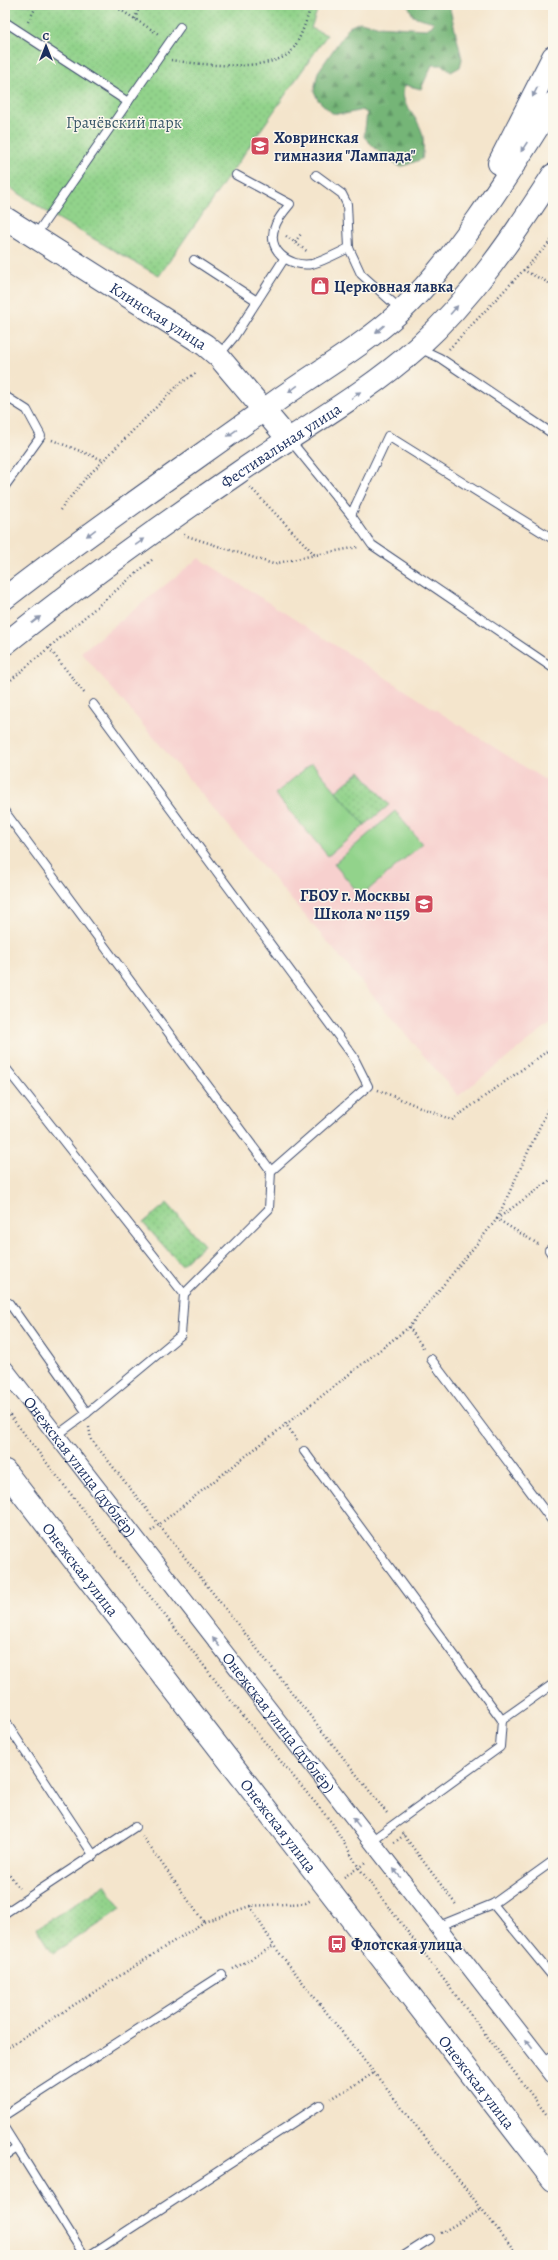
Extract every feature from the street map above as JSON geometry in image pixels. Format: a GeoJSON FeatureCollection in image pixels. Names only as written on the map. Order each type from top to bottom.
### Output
{"type":"FeatureCollection","features":[{"type":"Feature","properties":{"kind":"main road"},"geometry":{"type":"LineString","coordinates":[[445,261],[472,215],[553,57]]}},
{"type":"Feature","properties":{"kind":"main road"},"geometry":{"type":"LineString","coordinates":[[5,598],[97,529],[376,333],[401,311],[445,261],[494,192],[553,103]]}},
{"type":"Feature","properties":{"kind":"main road"},"geometry":{"type":"LineString","coordinates":[[527,215],[553,175]]}},
{"type":"Feature","properties":{"kind":"main road"},"geometry":{"type":"LineString","coordinates":[[527,215],[553,187]]}},
{"type":"Feature","properties":{"kind":"main road","name":"Фестивальная улица"},"geometry":{"type":"LineString","coordinates":[[5,644],[118,558],[238,472],[329,414],[417,348],[454,311],[527,215]]}},
{"type":"Feature","properties":{"kind":"main road","name":"Клинская улица"},"geometry":{"type":"LineString","coordinates":[[5,218],[205,345],[218,356],[289,440]]}},
{"type":"Feature","properties":{"kind":"main road","name":"Онежская улица"},"geometry":{"type":"LineString","coordinates":[[5,1471],[553,2180]]}},
{"type":"Feature","properties":{"kind":"street","name":"Онежская улица (дублёр)"},"geometry":{"type":"LineString","coordinates":[[5,1369],[371,1841],[550,2064]]}},
{"type":"Feature","properties":{"kind":"lane"},"geometry":{"type":"LineString","coordinates":[[5,22],[128,102]]}},
{"type":"Feature","properties":{"kind":"lane"},"geometry":{"type":"LineString","coordinates":[[34,237],[180,27]]}},
{"type":"Feature","properties":{"kind":"lane"},"geometry":{"type":"LineString","coordinates":[[236,175],[290,204],[275,225],[273,239],[278,252],[284,260],[294,264],[312,264],[349,248]]}},
{"type":"Feature","properties":{"kind":"lane"},"geometry":{"type":"LineString","coordinates":[[316,176],[342,194],[347,204],[349,248],[361,274],[401,311]]}},
{"type":"Feature","properties":{"kind":"lane"},"geometry":{"type":"LineString","coordinates":[[194,260],[257,301]]}},
{"type":"Feature","properties":{"kind":"lane"},"geometry":{"type":"LineString","coordinates":[[218,356],[284,260]]}},
{"type":"Feature","properties":{"kind":"lane"},"geometry":{"type":"LineString","coordinates":[[417,348],[440,358],[553,434]]}},
{"type":"Feature","properties":{"kind":"lane"},"geometry":{"type":"LineString","coordinates":[[5,396],[27,410],[41,436],[5,486]]}},
{"type":"Feature","properties":{"kind":"lane"},"geometry":{"type":"LineString","coordinates":[[351,516],[388,436],[553,538]]}},
{"type":"Feature","properties":{"kind":"lane"},"geometry":{"type":"LineString","coordinates":[[289,440],[351,516],[372,545],[553,668]]}},
{"type":"Feature","properties":{"kind":"lane"},"geometry":{"type":"LineString","coordinates":[[93,704],[353,1056],[368,1086],[271,1171]]}},
{"type":"Feature","properties":{"kind":"lane"},"geometry":{"type":"LineString","coordinates":[[5,812],[271,1171],[269,1209],[184,1294],[181,1334],[87,1413],[56,1436]]}},
{"type":"Feature","properties":{"kind":"lane"},"geometry":{"type":"LineString","coordinates":[[5,1067],[184,1294]]}},
{"type":"Feature","properties":{"kind":"lane"},"geometry":{"type":"LineString","coordinates":[[9,1303],[87,1413]]}},
{"type":"Feature","properties":{"kind":"lane"},"geometry":{"type":"LineString","coordinates":[[431,1359],[553,1522]]}},
{"type":"Feature","properties":{"kind":"lane"},"geometry":{"type":"LineString","coordinates":[[304,1451],[502,1720],[500,1748],[371,1841]]}},
{"type":"Feature","properties":{"kind":"lane"},"geometry":{"type":"LineString","coordinates":[[502,1720],[553,1684]]}},
{"type":"Feature","properties":{"kind":"lane"},"geometry":{"type":"LineString","coordinates":[[5,1720],[94,1856]]}},
{"type":"Feature","properties":{"kind":"lane"},"geometry":{"type":"LineString","coordinates":[[5,1913],[94,1856],[135,1827]]}},
{"type":"Feature","properties":{"kind":"lane"},"geometry":{"type":"LineString","coordinates":[[439,1926],[493,1904],[553,1861]]}},
{"type":"Feature","properties":{"kind":"lane"},"geometry":{"type":"LineString","coordinates":[[493,1904],[553,1977]]}},
{"type":"Feature","properties":{"kind":"lane"},"geometry":{"type":"LineString","coordinates":[[5,2115],[222,1975]]}},
{"type":"Feature","properties":{"kind":"lane"},"geometry":{"type":"LineString","coordinates":[[90,2255],[320,2105]]}},
{"type":"Feature","properties":{"kind":"lane"},"geometry":{"type":"LineString","coordinates":[[5,2129],[84,2255]]}},
{"type":"Feature","properties":{"kind":"lane"},"geometry":{"type":"LineString","coordinates":[[5,2156],[17,2148]]}},
{"type":"Feature","properties":{"kind":"lane"},"geometry":{"type":"LineString","coordinates":[[405,2255],[430,2239]]}},
{"type":"Feature","properties":{"kind":"path"},"geometry":{"type":"LineString","coordinates":[[22,33],[36,5]]}},
{"type":"Feature","properties":{"kind":"path"},"geometry":{"type":"LineString","coordinates":[[113,5],[170,42]]}},
{"type":"Feature","properties":{"kind":"path"},"geometry":{"type":"LineString","coordinates":[[135,19],[140,5]]}},
{"type":"Feature","properties":{"kind":"path"},"geometry":{"type":"LineString","coordinates":[[158,58],[204,65],[263,63],[270,61],[288,54],[303,30],[311,5]]}},
{"type":"Feature","properties":{"kind":"path"},"geometry":{"type":"LineString","coordinates":[[295,242],[301,234]]}},
{"type":"Feature","properties":{"kind":"path"},"geometry":{"type":"LineString","coordinates":[[289,238],[307,250]]}},
{"type":"Feature","properties":{"kind":"path"},"geometry":{"type":"LineString","coordinates":[[523,270],[553,285]]}},
{"type":"Feature","properties":{"kind":"path"},"geometry":{"type":"LineString","coordinates":[[60,510],[85,479],[178,385],[196,373]]}},
{"type":"Feature","properties":{"kind":"path"},"geometry":{"type":"LineString","coordinates":[[41,436],[104,460]]}},
{"type":"Feature","properties":{"kind":"path"},"geometry":{"type":"LineString","coordinates":[[242,490],[254,482]]}},
{"type":"Feature","properties":{"kind":"path"},"geometry":{"type":"LineString","coordinates":[[249,485],[315,555]]}},
{"type":"Feature","properties":{"kind":"path"},"geometry":{"type":"LineString","coordinates":[[188,530],[182,534],[273,564],[372,545]]}},
{"type":"Feature","properties":{"kind":"path"},"geometry":{"type":"LineString","coordinates":[[5,685],[158,554]]}},
{"type":"Feature","properties":{"kind":"path"},"geometry":{"type":"LineString","coordinates":[[49,648],[93,704]]}},
{"type":"Feature","properties":{"kind":"path"},"geometry":{"type":"LineString","coordinates":[[368,1086],[452,1120],[553,1047]]}},
{"type":"Feature","properties":{"kind":"path"},"geometry":{"type":"LineString","coordinates":[[497,1219],[553,1098]]}},
{"type":"Feature","properties":{"kind":"path"},"geometry":{"type":"LineString","coordinates":[[138,1541],[409,1326],[497,1219],[553,1178]]}},
{"type":"Feature","properties":{"kind":"path"},"geometry":{"type":"LineString","coordinates":[[497,1219],[551,1253]]}},
{"type":"Feature","properties":{"kind":"path"},"geometry":{"type":"LineString","coordinates":[[409,1326],[431,1359]]}},
{"type":"Feature","properties":{"kind":"path"},"geometry":{"type":"LineString","coordinates":[[5,1408],[239,1711],[332,1823],[359,1868],[553,2123]]}},
{"type":"Feature","properties":{"kind":"path"},"geometry":{"type":"LineString","coordinates":[[87,1413],[91,1439],[396,1824],[464,1916]]}},
{"type":"Feature","properties":{"kind":"path"},"geometry":{"type":"LineString","coordinates":[[285,1423],[304,1451]]}},
{"type":"Feature","properties":{"kind":"path"},"geometry":{"type":"LineString","coordinates":[[135,1827],[204,1922]]}},
{"type":"Feature","properties":{"kind":"path"},"geometry":{"type":"LineString","coordinates":[[5,1868],[27,1900]]}},
{"type":"Feature","properties":{"kind":"path"},"geometry":{"type":"LineString","coordinates":[[5,2049],[204,1922],[250,1906],[306,1903],[312,1899]]}},
{"type":"Feature","properties":{"kind":"path"},"geometry":{"type":"LineString","coordinates":[[250,1906],[274,1946],[518,2255]]}},
{"type":"Feature","properties":{"kind":"path"},"geometry":{"type":"LineString","coordinates":[[222,1975],[274,1946]]}},
{"type":"Feature","properties":{"kind":"path"},"geometry":{"type":"LineString","coordinates":[[320,2105],[374,2073]]}},
{"type":"Feature","properties":{"kind":"path"},"geometry":{"type":"LineString","coordinates":[[430,2239],[482,2209]]}},
{"type":"Feature","properties":{"kind":"shaded area","name":"ГБОУ г. Москвы Школа № 1159"},"geometry":{"type":"Polygon","coordinates":[[[199,558],[553,785],[553,1022],[458,1096],[81,652],[199,558]]]}},
{"type":"Feature","properties":{"kind":"green space","name":"Грачёвский парк"},"geometry":{"type":"Polygon","coordinates":[[[5,5],[319,5],[311,28],[327,35],[159,276],[50,214],[5,184],[5,5]]]}},
{"type":"Feature","properties":{"kind":"green space"},"geometry":{"type":"Polygon","coordinates":[[[408,5],[449,5],[462,59],[460,67],[451,72],[442,65],[432,65],[421,89],[405,85],[403,96],[407,106],[421,129],[424,146],[422,159],[401,167],[386,159],[364,137],[367,113],[362,110],[345,114],[332,113],[318,100],[314,91],[318,72],[349,27],[360,22],[377,26],[426,29],[432,26],[434,22],[413,16],[408,5]]]}},
{"type":"Feature","properties":{"kind":"green space"},"geometry":{"type":"Polygon","coordinates":[[[312,763],[365,825],[328,856],[275,794],[312,763]]]}},
{"type":"Feature","properties":{"kind":"green space"},"geometry":{"type":"Polygon","coordinates":[[[360,771],[389,805],[365,825],[336,791],[360,771]]]}},
{"type":"Feature","properties":{"kind":"green space"},"geometry":{"type":"Polygon","coordinates":[[[395,811],[422,844],[361,896],[334,864],[395,811]]]}},
{"type":"Feature","properties":{"kind":"green space"},"geometry":{"type":"Polygon","coordinates":[[[167,1203],[204,1245],[181,1265],[143,1223],[167,1203]]]}},
{"type":"Feature","properties":{"kind":"green space"},"geometry":{"type":"Polygon","coordinates":[[[105,1885],[121,1909],[53,1953],[37,1928],[105,1885]]]}},
{"type":"Feature","properties":{"kind":"place","name":"Ховринская гимназия \"Лампада\""},"geometry":{"type":"Point","coordinates":[260,146]}},
{"type":"Feature","properties":{"kind":"place","name":"Церковная лавка"},"geometry":{"type":"Point","coordinates":[320,286]}},
{"type":"Feature","properties":{"kind":"place","name":"ГБОУ г. Москвы Школа № 1159"},"geometry":{"type":"Point","coordinates":[424,904]}},
{"type":"Feature","properties":{"kind":"place","name":"Флотская улица"},"geometry":{"type":"Point","coordinates":[337,1944]}}]}
